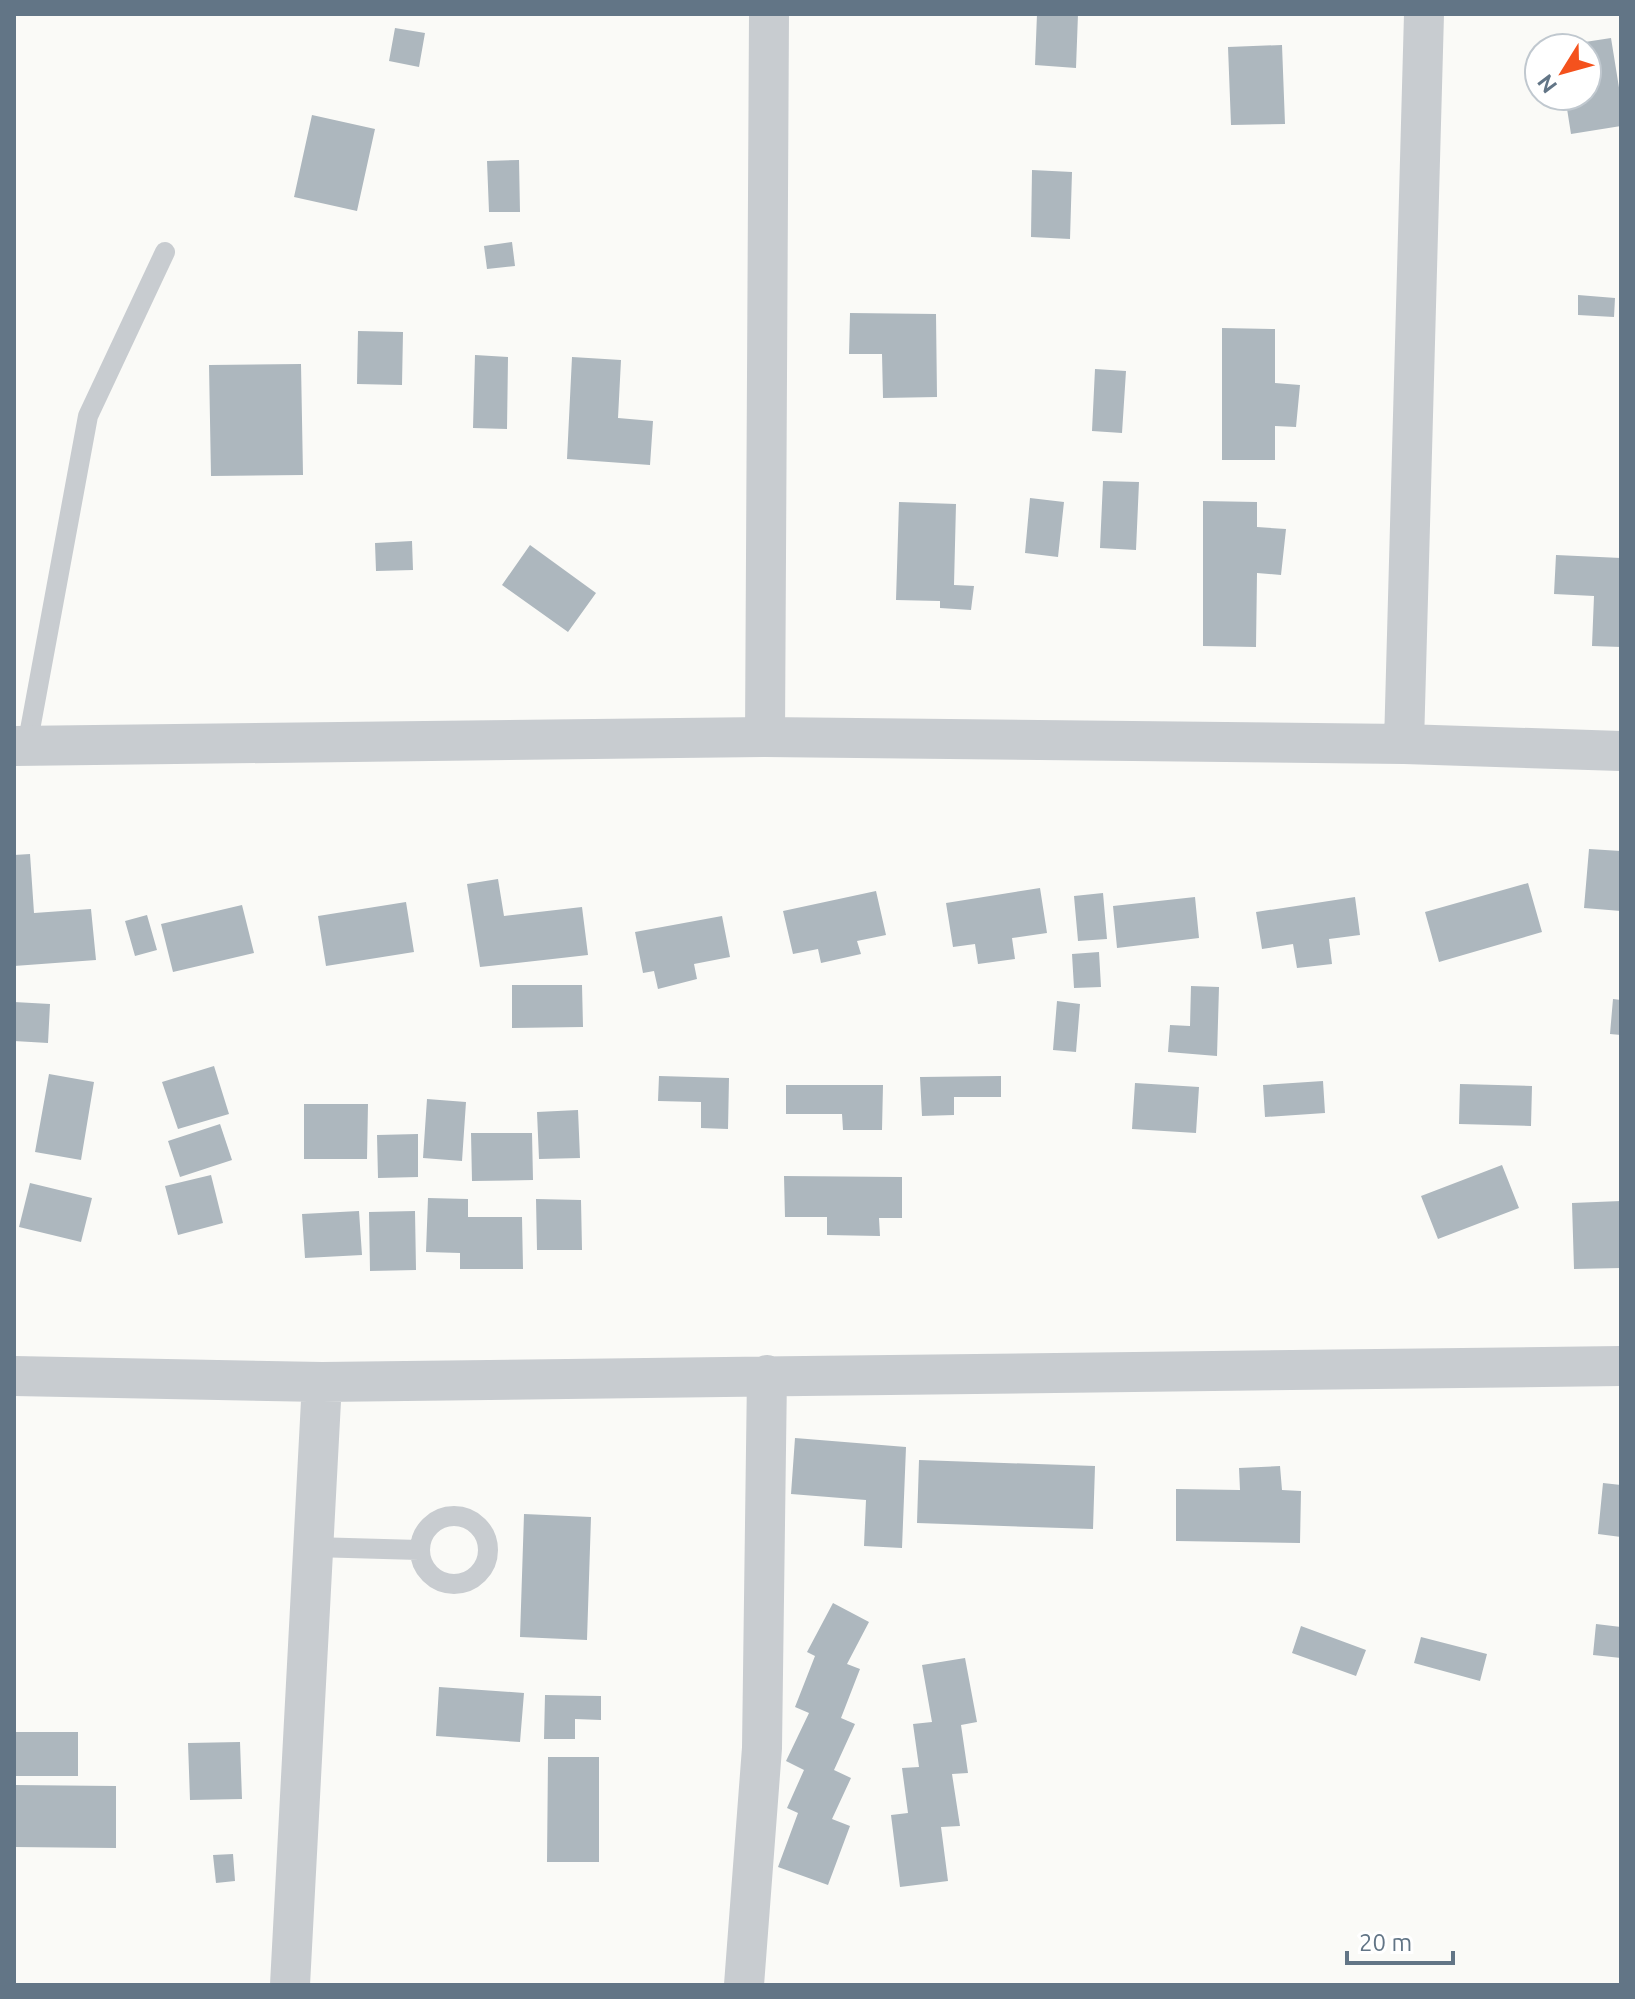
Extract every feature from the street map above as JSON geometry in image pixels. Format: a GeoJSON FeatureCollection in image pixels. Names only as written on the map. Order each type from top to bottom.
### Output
{"type":"FeatureCollection","features":[{"type":"Feature","properties":{"kind":"street"},"geometry":{"type":"LineString","coordinates":[[765,737],[769,14]]}},
{"type":"Feature","properties":{"kind":"street"},"geometry":{"type":"LineString","coordinates":[[1404,744],[1424,14]]}},
{"type":"Feature","properties":{"kind":"street"},"geometry":{"type":"LineString","coordinates":[[20,746],[765,737],[1404,744],[1621,751]]}},
{"type":"Feature","properties":{"kind":"street"},"geometry":{"type":"LineString","coordinates":[[14,1376],[322,1382],[1621,1366]]}},
{"type":"Feature","properties":{"kind":"street"},"geometry":{"type":"LineString","coordinates":[[744,1985],[762,1748],[767,1375]]}},
{"type":"Feature","properties":{"kind":"street"},"geometry":{"type":"LineString","coordinates":[[290,1985],[322,1382]]}},
{"type":"Feature","properties":{"kind":"lane"},"geometry":{"type":"LineString","coordinates":[[20,746],[88,416],[165,252]]}},
{"type":"Feature","properties":{"kind":"lane"},"geometry":{"type":"LineString","coordinates":[[313,1547],[419,1550]]}},
{"type":"Feature","properties":{"kind":"building"},"geometry":{"type":"Polygon","coordinates":[[[1037,14],[1078,14],[1076,68],[1035,65],[1037,14]]]}},
{"type":"Feature","properties":{"kind":"building"},"geometry":{"type":"Polygon","coordinates":[[[395,28],[425,33],[419,67],[389,61],[395,28]]]}},
{"type":"Feature","properties":{"kind":"building"},"geometry":{"type":"Polygon","coordinates":[[[1611,38],[1621,100],[1621,126],[1571,134],[1568,112],[1603,112],[1603,39],[1611,38]]]}},
{"type":"Feature","properties":{"kind":"building"},"geometry":{"type":"Polygon","coordinates":[[[1282,45],[1285,124],[1231,125],[1228,47],[1282,45]]]}},
{"type":"Feature","properties":{"kind":"building"},"geometry":{"type":"Polygon","coordinates":[[[312,115],[375,129],[357,211],[294,197],[312,115]]]}},
{"type":"Feature","properties":{"kind":"building"},"geometry":{"type":"Polygon","coordinates":[[[519,160],[520,212],[489,212],[487,161],[519,160]]]}},
{"type":"Feature","properties":{"kind":"building"},"geometry":{"type":"Polygon","coordinates":[[[1032,170],[1072,172],[1070,239],[1031,237],[1032,170]]]}},
{"type":"Feature","properties":{"kind":"building"},"geometry":{"type":"Polygon","coordinates":[[[512,242],[515,266],[487,269],[484,246],[512,242]]]}},
{"type":"Feature","properties":{"kind":"building"},"geometry":{"type":"Polygon","coordinates":[[[1578,295],[1615,298],[1614,317],[1578,315],[1578,295]]]}},
{"type":"Feature","properties":{"kind":"building"},"geometry":{"type":"Polygon","coordinates":[[[850,313],[936,314],[937,397],[883,398],[882,354],[849,354],[850,313]]]}},
{"type":"Feature","properties":{"kind":"building"},"geometry":{"type":"Polygon","coordinates":[[[1222,328],[1275,329],[1275,383],[1300,385],[1296,427],[1275,426],[1275,460],[1222,460],[1222,328]]]}},
{"type":"Feature","properties":{"kind":"building"},"geometry":{"type":"Polygon","coordinates":[[[358,331],[403,332],[402,385],[357,384],[358,331]]]}},
{"type":"Feature","properties":{"kind":"building"},"geometry":{"type":"Polygon","coordinates":[[[475,355],[508,357],[507,429],[473,428],[475,355]]]}},
{"type":"Feature","properties":{"kind":"building"},"geometry":{"type":"Polygon","coordinates":[[[572,357],[621,360],[618,418],[653,421],[650,465],[567,459],[572,357]]]}},
{"type":"Feature","properties":{"kind":"building"},"geometry":{"type":"Polygon","coordinates":[[[301,364],[303,475],[211,476],[209,365],[301,364]]]}},
{"type":"Feature","properties":{"kind":"building"},"geometry":{"type":"Polygon","coordinates":[[[1095,369],[1126,371],[1122,433],[1092,431],[1095,369]]]}},
{"type":"Feature","properties":{"kind":"building"},"geometry":{"type":"Polygon","coordinates":[[[1103,481],[1139,482],[1136,550],[1100,548],[1103,481]]]}},
{"type":"Feature","properties":{"kind":"building"},"geometry":{"type":"Polygon","coordinates":[[[1030,498],[1064,502],[1058,557],[1025,553],[1030,498]]]}},
{"type":"Feature","properties":{"kind":"building"},"geometry":{"type":"Polygon","coordinates":[[[1203,501],[1257,502],[1257,527],[1286,529],[1281,575],[1257,573],[1256,647],[1203,646],[1203,501]]]}},
{"type":"Feature","properties":{"kind":"building"},"geometry":{"type":"Polygon","coordinates":[[[899,502],[956,504],[954,585],[974,586],[971,610],[940,608],[940,601],[896,600],[899,502]]]}},
{"type":"Feature","properties":{"kind":"building"},"geometry":{"type":"Polygon","coordinates":[[[412,541],[413,570],[376,571],[375,543],[412,541]]]}},
{"type":"Feature","properties":{"kind":"building"},"geometry":{"type":"Polygon","coordinates":[[[530,545],[596,593],[568,632],[502,585],[530,545]]]}},
{"type":"Feature","properties":{"kind":"building"},"geometry":{"type":"Polygon","coordinates":[[[1556,555],[1621,558],[1621,647],[1592,646],[1594,596],[1554,594],[1556,555]]]}},
{"type":"Feature","properties":{"kind":"building"},"geometry":{"type":"Polygon","coordinates":[[[1589,849],[1621,851],[1621,911],[1584,908],[1589,849]]]}},
{"type":"Feature","properties":{"kind":"building"},"geometry":{"type":"Polygon","coordinates":[[[30,854],[34,913],[91,909],[96,960],[14,966],[14,855],[30,854]]]}},
{"type":"Feature","properties":{"kind":"building"},"geometry":{"type":"Polygon","coordinates":[[[498,879],[504,916],[582,907],[588,955],[480,967],[467,884],[498,879]]]}},
{"type":"Feature","properties":{"kind":"building"},"geometry":{"type":"Polygon","coordinates":[[[1528,883],[1542,932],[1439,962],[1425,912],[1528,883]]]}},
{"type":"Feature","properties":{"kind":"building"},"geometry":{"type":"Polygon","coordinates":[[[1040,888],[1047,933],[1012,938],[1015,959],[978,964],[975,944],[953,947],[946,903],[1040,888]]]}},
{"type":"Feature","properties":{"kind":"building"},"geometry":{"type":"Polygon","coordinates":[[[876,891],[886,935],[857,941],[861,954],[821,963],[818,949],[793,954],[783,911],[876,891]]]}},
{"type":"Feature","properties":{"kind":"building"},"geometry":{"type":"Polygon","coordinates":[[[1103,893],[1107,939],[1078,941],[1074,896],[1103,893]]]}},
{"type":"Feature","properties":{"kind":"building"},"geometry":{"type":"Polygon","coordinates":[[[1195,897],[1199,938],[1117,948],[1113,906],[1195,897]]]}},
{"type":"Feature","properties":{"kind":"building"},"geometry":{"type":"Polygon","coordinates":[[[1355,897],[1360,935],[1329,939],[1332,964],[1297,968],[1293,944],[1262,949],[1256,912],[1355,897]]]}},
{"type":"Feature","properties":{"kind":"building"},"geometry":{"type":"Polygon","coordinates":[[[406,902],[414,952],[326,966],[318,916],[406,902]]]}},
{"type":"Feature","properties":{"kind":"building"},"geometry":{"type":"Polygon","coordinates":[[[242,905],[254,953],[173,972],[161,924],[242,905]]]}},
{"type":"Feature","properties":{"kind":"building"},"geometry":{"type":"Polygon","coordinates":[[[147,915],[157,950],[135,956],[125,921],[147,915]]]}},
{"type":"Feature","properties":{"kind":"building"},"geometry":{"type":"Polygon","coordinates":[[[722,916],[730,957],[694,964],[697,979],[658,989],[654,971],[643,973],[635,932],[722,916]]]}},
{"type":"Feature","properties":{"kind":"building"},"geometry":{"type":"Polygon","coordinates":[[[1099,952],[1101,987],[1074,988],[1072,954],[1099,952]]]}},
{"type":"Feature","properties":{"kind":"building"},"geometry":{"type":"Polygon","coordinates":[[[512,985],[582,985],[583,1027],[512,1028],[512,985]]]}},
{"type":"Feature","properties":{"kind":"building"},"geometry":{"type":"Polygon","coordinates":[[[1191,986],[1219,987],[1217,1056],[1168,1052],[1170,1025],[1190,1026],[1191,986]]]}},
{"type":"Feature","properties":{"kind":"building"},"geometry":{"type":"Polygon","coordinates":[[[1613,999],[1621,1000],[1621,1035],[1610,1034],[1613,999]]]}},
{"type":"Feature","properties":{"kind":"building"},"geometry":{"type":"Polygon","coordinates":[[[1057,1001],[1080,1004],[1076,1052],[1053,1050],[1057,1001]]]}},
{"type":"Feature","properties":{"kind":"building"},"geometry":{"type":"Polygon","coordinates":[[[14,1002],[50,1004],[48,1043],[14,1041],[14,1002]]]}},
{"type":"Feature","properties":{"kind":"building"},"geometry":{"type":"Polygon","coordinates":[[[214,1066],[229,1114],[178,1129],[162,1082],[214,1066]]]}},
{"type":"Feature","properties":{"kind":"building"},"geometry":{"type":"Polygon","coordinates":[[[49,1074],[94,1082],[81,1160],[35,1152],[49,1074]]]}},
{"type":"Feature","properties":{"kind":"building"},"geometry":{"type":"Polygon","coordinates":[[[659,1076],[729,1078],[728,1129],[701,1128],[701,1102],[658,1101],[659,1076]]]}},
{"type":"Feature","properties":{"kind":"building"},"geometry":{"type":"Polygon","coordinates":[[[1001,1076],[1001,1097],[954,1097],[954,1115],[922,1116],[920,1077],[1001,1076]]]}},
{"type":"Feature","properties":{"kind":"building"},"geometry":{"type":"Polygon","coordinates":[[[1323,1081],[1325,1113],[1265,1117],[1263,1085],[1323,1081]]]}},
{"type":"Feature","properties":{"kind":"building"},"geometry":{"type":"Polygon","coordinates":[[[1135,1083],[1199,1087],[1196,1133],[1132,1129],[1135,1083]]]}},
{"type":"Feature","properties":{"kind":"building"},"geometry":{"type":"Polygon","coordinates":[[[1460,1084],[1532,1086],[1531,1126],[1459,1124],[1460,1084]]]}},
{"type":"Feature","properties":{"kind":"building"},"geometry":{"type":"Polygon","coordinates":[[[786,1085],[883,1085],[882,1130],[843,1130],[842,1114],[786,1114],[786,1085]]]}},
{"type":"Feature","properties":{"kind":"building"},"geometry":{"type":"Polygon","coordinates":[[[427,1099],[466,1102],[462,1161],[423,1158],[427,1099]]]}},
{"type":"Feature","properties":{"kind":"building"},"geometry":{"type":"Polygon","coordinates":[[[304,1104],[368,1104],[367,1159],[304,1159],[304,1104]]]}},
{"type":"Feature","properties":{"kind":"building"},"geometry":{"type":"Polygon","coordinates":[[[578,1110],[580,1158],[539,1159],[537,1112],[578,1110]]]}},
{"type":"Feature","properties":{"kind":"building"},"geometry":{"type":"Polygon","coordinates":[[[220,1124],[232,1160],[180,1177],[168,1141],[220,1124]]]}},
{"type":"Feature","properties":{"kind":"building"},"geometry":{"type":"Polygon","coordinates":[[[471,1133],[532,1133],[533,1180],[472,1181],[471,1133]]]}},
{"type":"Feature","properties":{"kind":"building"},"geometry":{"type":"Polygon","coordinates":[[[418,1134],[418,1177],[378,1178],[377,1135],[418,1134]]]}},
{"type":"Feature","properties":{"kind":"building"},"geometry":{"type":"Polygon","coordinates":[[[1502,1165],[1519,1208],[1438,1239],[1421,1196],[1502,1165]]]}},
{"type":"Feature","properties":{"kind":"building"},"geometry":{"type":"Polygon","coordinates":[[[211,1175],[223,1223],[178,1235],[165,1186],[211,1175]]]}},
{"type":"Feature","properties":{"kind":"building"},"geometry":{"type":"Polygon","coordinates":[[[784,1176],[902,1177],[902,1218],[879,1218],[880,1236],[827,1235],[827,1217],[785,1217],[784,1176]]]}},
{"type":"Feature","properties":{"kind":"building"},"geometry":{"type":"Polygon","coordinates":[[[30,1183],[92,1198],[81,1242],[19,1227],[30,1183]]]}},
{"type":"Feature","properties":{"kind":"building"},"geometry":{"type":"Polygon","coordinates":[[[428,1198],[468,1199],[468,1217],[522,1217],[523,1269],[460,1269],[460,1253],[426,1252],[428,1198]]]}},
{"type":"Feature","properties":{"kind":"building"},"geometry":{"type":"Polygon","coordinates":[[[536,1199],[581,1200],[582,1250],[537,1250],[536,1199]]]}},
{"type":"Feature","properties":{"kind":"building"},"geometry":{"type":"Polygon","coordinates":[[[1621,1201],[1621,1268],[1574,1269],[1572,1203],[1621,1201]]]}},
{"type":"Feature","properties":{"kind":"building"},"geometry":{"type":"Polygon","coordinates":[[[359,1211],[362,1255],[305,1258],[302,1214],[359,1211]]]}},
{"type":"Feature","properties":{"kind":"building"},"geometry":{"type":"Polygon","coordinates":[[[415,1211],[416,1270],[370,1271],[369,1212],[415,1211]]]}},
{"type":"Feature","properties":{"kind":"building"},"geometry":{"type":"Polygon","coordinates":[[[795,1438],[906,1447],[902,1548],[864,1546],[866,1500],[791,1494],[795,1438]]]}},
{"type":"Feature","properties":{"kind":"building"},"geometry":{"type":"Polygon","coordinates":[[[919,1460],[1095,1466],[1093,1529],[917,1523],[919,1460]]]}},
{"type":"Feature","properties":{"kind":"building"},"geometry":{"type":"Polygon","coordinates":[[[1280,1466],[1282,1490],[1301,1491],[1300,1543],[1176,1541],[1176,1489],[1240,1490],[1239,1468],[1280,1466]]]}},
{"type":"Feature","properties":{"kind":"building"},"geometry":{"type":"Polygon","coordinates":[[[1603,1483],[1621,1485],[1621,1537],[1598,1534],[1603,1483]]]}},
{"type":"Feature","properties":{"kind":"building"},"geometry":{"type":"Polygon","coordinates":[[[524,1514],[591,1517],[587,1640],[520,1637],[524,1514]]]}},
{"type":"Feature","properties":{"kind":"building"},"geometry":{"type":"Polygon","coordinates":[[[833,1603],[869,1622],[847,1664],[860,1669],[841,1718],[855,1724],[834,1770],[851,1778],[832,1819],[850,1826],[828,1885],[778,1867],[798,1813],[787,1808],[804,1770],[786,1761],[809,1713],[795,1707],[815,1656],[807,1652],[833,1603]]]}},
{"type":"Feature","properties":{"kind":"building"},"geometry":{"type":"Polygon","coordinates":[[[1596,1624],[1621,1627],[1621,1658],[1593,1655],[1596,1624]]]}},
{"type":"Feature","properties":{"kind":"building"},"geometry":{"type":"Polygon","coordinates":[[[1301,1626],[1366,1650],[1356,1676],[1292,1653],[1301,1626]]]}},
{"type":"Feature","properties":{"kind":"building"},"geometry":{"type":"Polygon","coordinates":[[[1421,1637],[1487,1654],[1480,1681],[1414,1663],[1421,1637]]]}},
{"type":"Feature","properties":{"kind":"building"},"geometry":{"type":"Polygon","coordinates":[[[965,1658],[977,1722],[961,1725],[968,1773],[952,1774],[960,1826],[941,1827],[948,1881],[900,1887],[891,1815],[908,1813],[902,1768],[919,1767],[913,1724],[932,1722],[922,1665],[965,1658]]]}},
{"type":"Feature","properties":{"kind":"building"},"geometry":{"type":"Polygon","coordinates":[[[439,1687],[524,1693],[520,1742],[436,1736],[439,1687]]]}},
{"type":"Feature","properties":{"kind":"building"},"geometry":{"type":"Polygon","coordinates":[[[545,1695],[601,1696],[601,1720],[575,1719],[575,1739],[544,1739],[545,1695]]]}},
{"type":"Feature","properties":{"kind":"building"},"geometry":{"type":"Polygon","coordinates":[[[14,1732],[78,1732],[78,1776],[14,1776],[14,1732]]]}},
{"type":"Feature","properties":{"kind":"building"},"geometry":{"type":"Polygon","coordinates":[[[240,1742],[242,1799],[190,1800],[188,1743],[240,1742]]]}},
{"type":"Feature","properties":{"kind":"building"},"geometry":{"type":"Polygon","coordinates":[[[548,1757],[599,1757],[599,1862],[547,1862],[548,1757]]]}},
{"type":"Feature","properties":{"kind":"building"},"geometry":{"type":"Polygon","coordinates":[[[14,1785],[116,1786],[116,1848],[14,1847],[14,1785]]]}},
{"type":"Feature","properties":{"kind":"building"},"geometry":{"type":"Polygon","coordinates":[[[233,1854],[235,1881],[216,1883],[213,1855],[233,1854]]]}}]}
